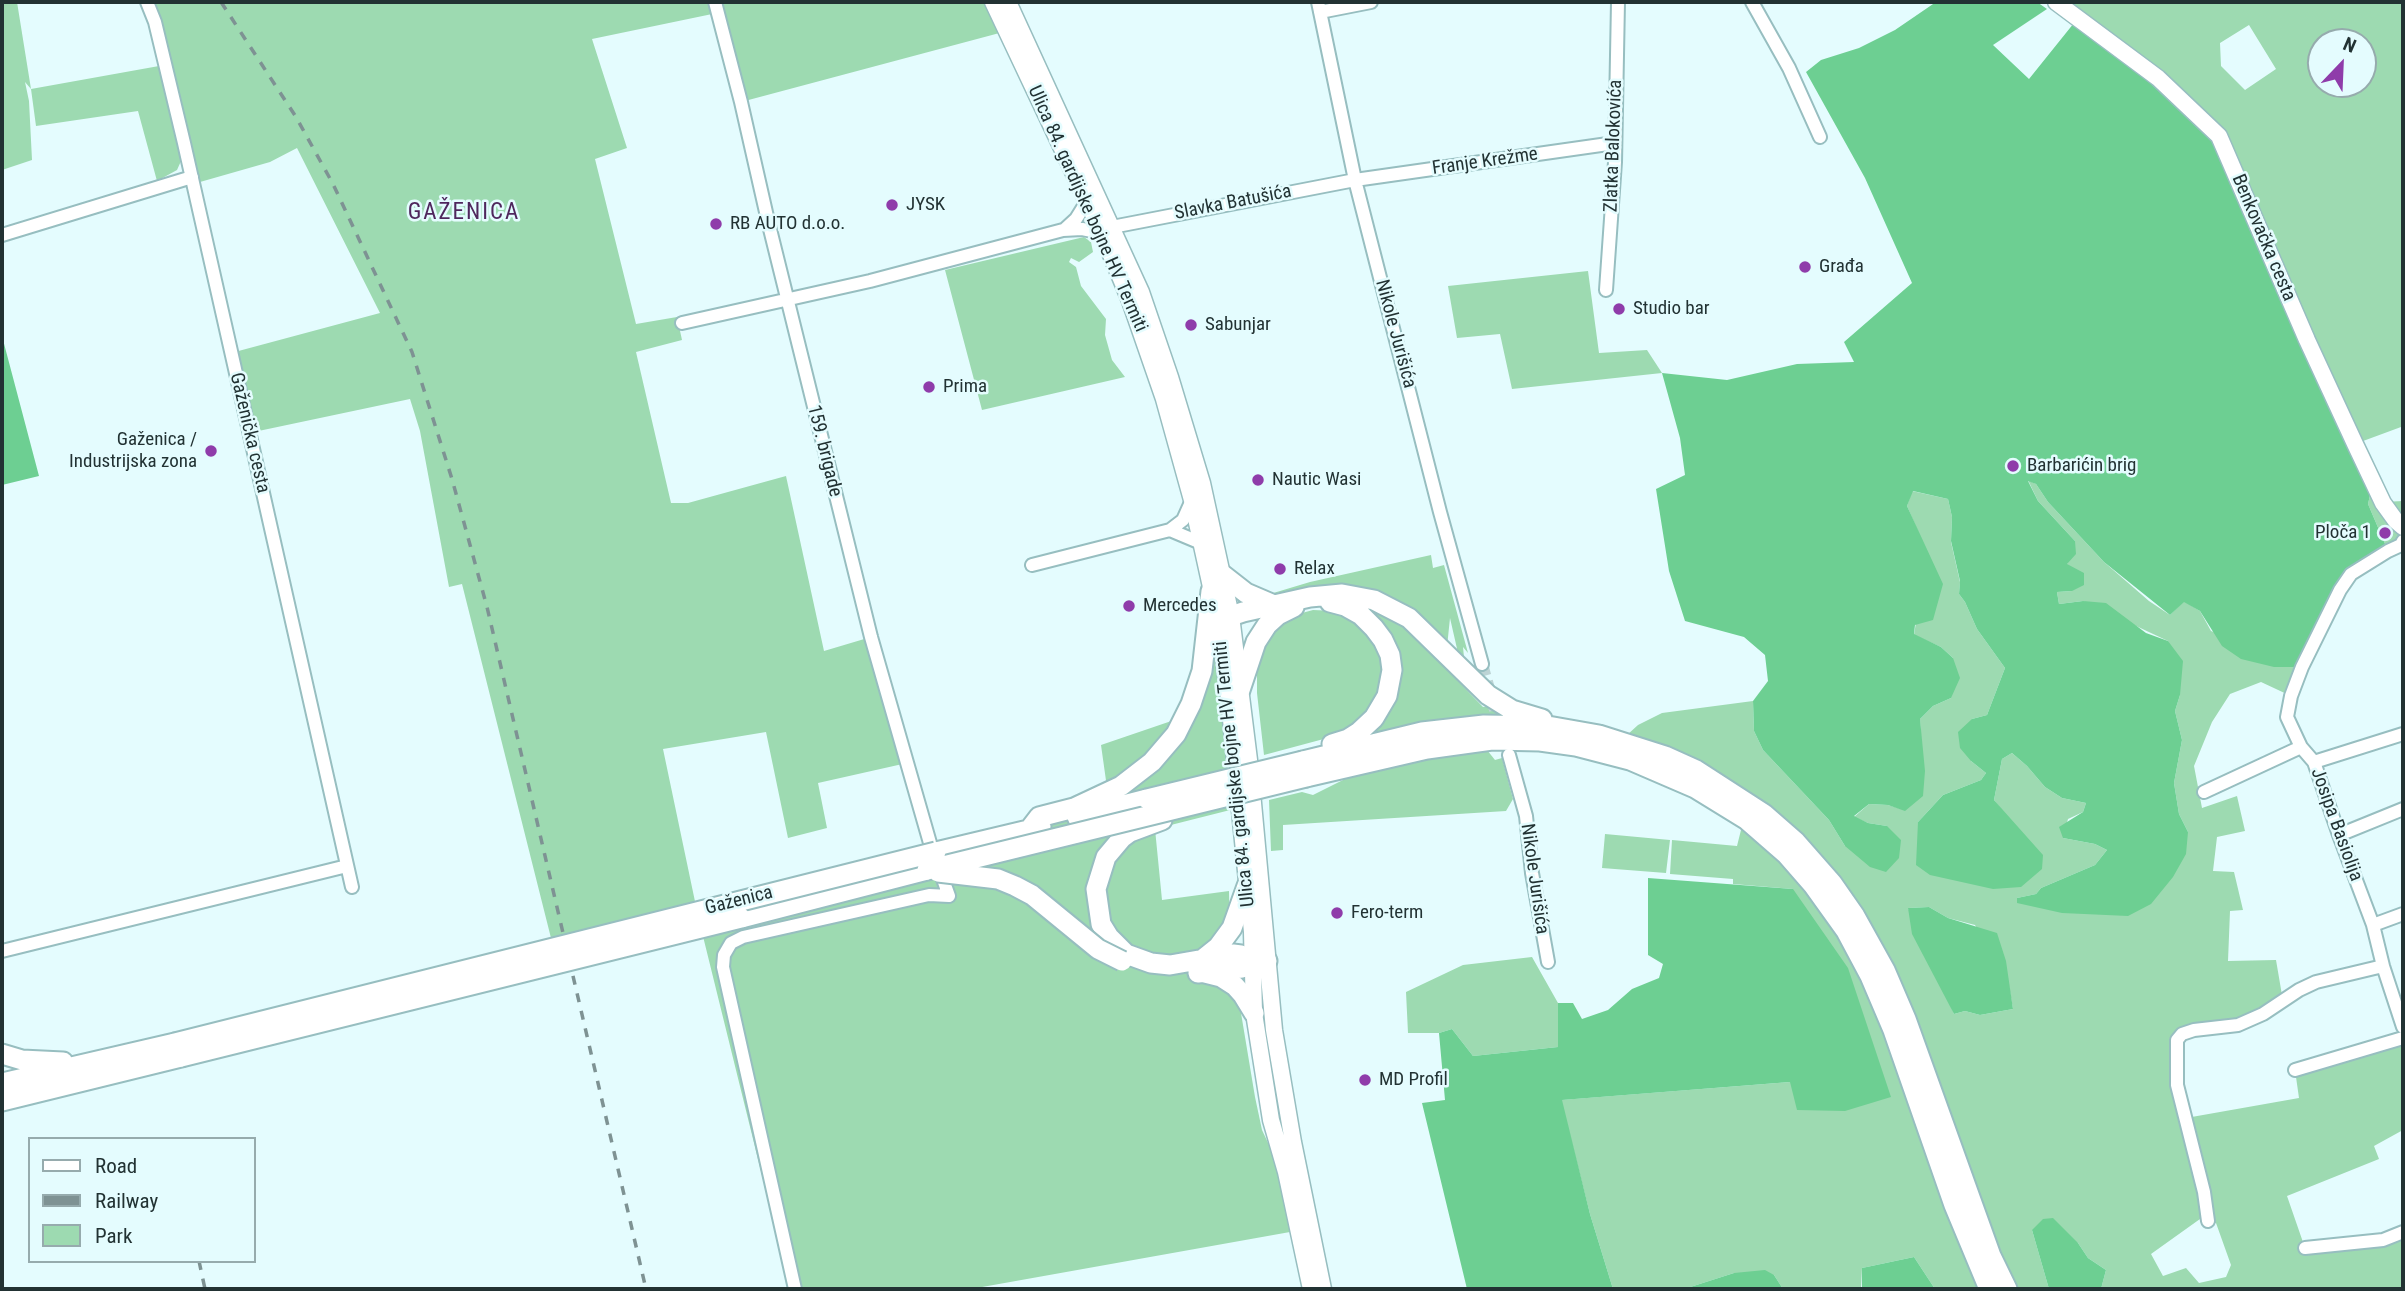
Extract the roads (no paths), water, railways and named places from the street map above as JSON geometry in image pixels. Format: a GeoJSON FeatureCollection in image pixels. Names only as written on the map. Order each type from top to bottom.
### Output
{"type":"FeatureCollection","features":[{"type":"Feature","properties":{"kind":"highway"},"geometry":{"type":"LineString","coordinates":[[1223,575],[1246,593],[1273,605]]}},
{"type":"Feature","properties":{"kind":"highway"},"geometry":{"type":"LineString","coordinates":[[1029,830],[1039,817],[1074,808],[1121,786],[1165,748],[1186,716],[1202,671],[1211,591]]}},
{"type":"Feature","properties":{"kind":"highway"},"geometry":{"type":"LineString","coordinates":[[1226,622],[1273,605],[1331,594],[1359,597],[1384,604],[1409,618],[1488,695],[1512,710],[1562,728]]}},
{"type":"Feature","properties":{"kind":"highway"},"geometry":{"type":"LineString","coordinates":[[1240,690],[1256,642],[1267,625],[1290,607],[1326,601],[1345,606],[1361,615],[1374,628],[1383,639],[1390,655],[1392,670],[1387,696],[1360,732],[1312,751],[1305,769]]}},
{"type":"Feature","properties":{"kind":"highway"},"geometry":{"type":"LineString","coordinates":[[1305,769],[1422,732],[1484,725],[1534,725],[1562,728],[1635,745],[1696,770],[1764,814],[1796,842],[1832,883],[1855,916],[1885,970],[1906,1019],[1991,1256],[2007,1289]]}},
{"type":"Feature","properties":{"kind":"highway"},"geometry":{"type":"LineString","coordinates":[[1305,769],[1492,740],[1540,741],[1576,746],[1642,765],[1695,788],[1747,820],[1786,854],[1813,885],[1846,931],[1870,975],[1893,1030],[1954,1205],[1989,1289]]}},
{"type":"Feature","properties":{"kind":"highway","name":"Gaženica"},"geometry":{"type":"LineString","coordinates":[[178,1050],[741,918],[1208,801],[1305,769]]}},
{"type":"Feature","properties":{"kind":"highway","name":"Gaženica"},"geometry":{"type":"LineString","coordinates":[[178,1050],[1029,830],[1305,769]]}},
{"type":"Feature","properties":{"kind":"highway"},"geometry":{"type":"LineString","coordinates":[[1124,957],[1101,924],[1097,906],[1096,889],[1106,857],[1130,832],[1197,810],[1208,801]]}},
{"type":"Feature","properties":{"kind":"highway"},"geometry":{"type":"LineString","coordinates":[[927,870],[998,879],[1015,886],[1032,895],[1098,949],[1124,957],[1147,970],[1173,974],[1233,954],[1260,961]]}},
{"type":"Feature","properties":{"kind":"highway"},"geometry":{"type":"LineString","coordinates":[[1203,966],[1232,928],[1247,886]]}},
{"type":"Feature","properties":{"kind":"highway"},"geometry":{"type":"LineString","coordinates":[[1203,966],[1235,986],[1254,1013]]}},
{"type":"Feature","properties":{"kind":"highway"},"geometry":{"type":"LineString","coordinates":[[2,1083],[87,1064],[178,1050]]}},
{"type":"Feature","properties":{"kind":"highway"},"geometry":{"type":"LineString","coordinates":[[2,1101],[178,1050]]}},
{"type":"Feature","properties":{"kind":"highway"},"geometry":{"type":"LineString","coordinates":[[2,1054],[22,1060],[87,1064]]}},
{"type":"Feature","properties":{"kind":"main road","name":"Ulica 84. gardijske bojne HV Termiti"},"geometry":{"type":"LineString","coordinates":[[993,2],[1086,203],[1107,230],[1161,389],[1192,500],[1211,591],[1226,622],[1240,690],[1260,961],[1254,1013],[1271,1120],[1286,1171],[1311,1289]]}},
{"type":"Feature","properties":{"kind":"main road","name":"Ulica 84. gardijske bojne HV Termiti"},"geometry":{"type":"LineString","coordinates":[[1008,2],[1107,230],[1141,292],[1171,377],[1202,483],[1223,575],[1247,886],[1293,1142],[1323,1289]]}},
{"type":"Feature","properties":{"kind":"main road","name":"Benkovačka cesta"},"geometry":{"type":"LineString","coordinates":[[2056,2],[2158,78],[2219,136],[2355,444],[2384,503],[2403,527]]}},
{"type":"Feature","properties":{"kind":"street","name":"Gaženička cesta"},"geometry":{"type":"LineString","coordinates":[[147,2],[155,22],[192,177],[352,887]]}},
{"type":"Feature","properties":{"kind":"street","name":"159. brigade"},"geometry":{"type":"LineString","coordinates":[[715,2],[877,662],[930,843],[949,896],[929,895],[743,937],[731,943],[723,955],[723,967],[795,1289]]}},
{"type":"Feature","properties":{"kind":"street"},"geometry":{"type":"LineString","coordinates":[[1319,7],[1371,2]]}},
{"type":"Feature","properties":{"kind":"street","name":"Zlatka Balokovića"},"geometry":{"type":"LineString","coordinates":[[1606,290],[1615,143],[1618,2]]}},
{"type":"Feature","properties":{"kind":"street"},"geometry":{"type":"LineString","coordinates":[[1752,2],[1789,68],[1820,137]]}},
{"type":"Feature","properties":{"kind":"street","name":"Nikole Jurišića"},"geometry":{"type":"LineString","coordinates":[[1319,7],[1355,180],[1482,664]]}},
{"type":"Feature","properties":{"kind":"street","name":"Franje Krežme"},"geometry":{"type":"LineString","coordinates":[[1355,180],[1615,143]]}},
{"type":"Feature","properties":{"kind":"street"},"geometry":{"type":"LineString","coordinates":[[2,235],[192,177]]}},
{"type":"Feature","properties":{"kind":"street","name":"Slavka Batušića"},"geometry":{"type":"LineString","coordinates":[[682,323],[870,281],[1063,230],[1107,230],[1355,180]]}},
{"type":"Feature","properties":{"kind":"street"},"geometry":{"type":"LineString","coordinates":[[1063,230],[1076,219],[1086,203]]}},
{"type":"Feature","properties":{"kind":"street"},"geometry":{"type":"LineString","coordinates":[[1032,565],[1170,530],[1183,520],[1192,500]]}},
{"type":"Feature","properties":{"kind":"street"},"geometry":{"type":"LineString","coordinates":[[1170,530],[1201,543]]}},
{"type":"Feature","properties":{"kind":"street","name":"Josipa Basiolija"},"geometry":{"type":"LineString","coordinates":[[2403,541],[2401,545],[2351,575],[2340,590],[2291,696],[2287,717],[2301,747],[2314,762],[2373,925],[2403,1027]]}},
{"type":"Feature","properties":{"kind":"street"},"geometry":{"type":"LineString","coordinates":[[2314,762],[2403,734]]}},
{"type":"Feature","properties":{"kind":"street"},"geometry":{"type":"LineString","coordinates":[[2204,792],[2301,747]]}},
{"type":"Feature","properties":{"kind":"street","name":"Nikole Jurišića"},"geometry":{"type":"LineString","coordinates":[[1509,755],[1526,816],[1532,873],[1548,962]]}},
{"type":"Feature","properties":{"kind":"street"},"geometry":{"type":"LineString","coordinates":[[2339,835],[2403,809]]}},
{"type":"Feature","properties":{"kind":"street"},"geometry":{"type":"LineString","coordinates":[[2,951],[346,866]]}},
{"type":"Feature","properties":{"kind":"street"},"geometry":{"type":"LineString","coordinates":[[2373,925],[2403,914]]}},
{"type":"Feature","properties":{"kind":"street"},"geometry":{"type":"LineString","coordinates":[[2208,1221],[2204,1192],[2177,1085],[2177,1040],[2182,1034],[2222,1028],[2250,1020],[2299,989],[2316,982],[2383,966]]}},
{"type":"Feature","properties":{"kind":"street"},"geometry":{"type":"LineString","coordinates":[[2295,1070],[2403,1038]]}},
{"type":"Feature","properties":{"kind":"street"},"geometry":{"type":"LineString","coordinates":[[2305,1248],[2383,1240],[2403,1231]]}},
{"type":"Feature","properties":{"kind":"tunnel"},"geometry":{"type":"LineString","coordinates":[[1482,664],[1501,731]]}},
{"type":"Feature","properties":{"kind":"railway"},"geometry":{"type":"LineString","coordinates":[[221,2],[296,117],[333,184],[412,352],[452,479],[487,607],[646,1289]]}},
{"type":"Feature","properties":{"kind":"railway"},"geometry":{"type":"LineString","coordinates":[[199,1263],[205,1289]]}},
{"type":"Feature","properties":{"kind":"place","name":"JYSK"},"geometry":{"type":"Point","coordinates":[892,205]}},
{"type":"Feature","properties":{"kind":"place","name":"RB AUTO d.o.o."},"geometry":{"type":"Point","coordinates":[716,224]}},
{"type":"Feature","properties":{"kind":"place","name":"Građa"},"geometry":{"type":"Point","coordinates":[1805,267]}},
{"type":"Feature","properties":{"kind":"place","name":"Studio bar"},"geometry":{"type":"Point","coordinates":[1619,309]}},
{"type":"Feature","properties":{"kind":"place","name":"Sabunjar"},"geometry":{"type":"Point","coordinates":[1191,325]}},
{"type":"Feature","properties":{"kind":"place","name":"Prima"},"geometry":{"type":"Point","coordinates":[929,387]}},
{"type":"Feature","properties":{"kind":"place","name":"Gaženica / Industrijska zona"},"geometry":{"type":"Point","coordinates":[211,451]}},
{"type":"Feature","properties":{"kind":"place","name":"Barbarićin brig"},"geometry":{"type":"Point","coordinates":[2013,466]}},
{"type":"Feature","properties":{"kind":"place","name":"Nautic Wasi"},"geometry":{"type":"Point","coordinates":[1258,480]}},
{"type":"Feature","properties":{"kind":"place","name":"Ploča 1"},"geometry":{"type":"Point","coordinates":[2385,533]}},
{"type":"Feature","properties":{"kind":"place","name":"Relax"},"geometry":{"type":"Point","coordinates":[1280,569]}},
{"type":"Feature","properties":{"kind":"place","name":"Mercedes"},"geometry":{"type":"Point","coordinates":[1129,606]}},
{"type":"Feature","properties":{"kind":"place","name":"Fero-term"},"geometry":{"type":"Point","coordinates":[1337,913]}},
{"type":"Feature","properties":{"kind":"place","name":"MD Profil"},"geometry":{"type":"Point","coordinates":[1365,1080]}},
{"type":"Feature","properties":{"kind":"district","name":"GAŽENICA"},"geometry":{"type":"Point","coordinates":[464,213]}}]}
